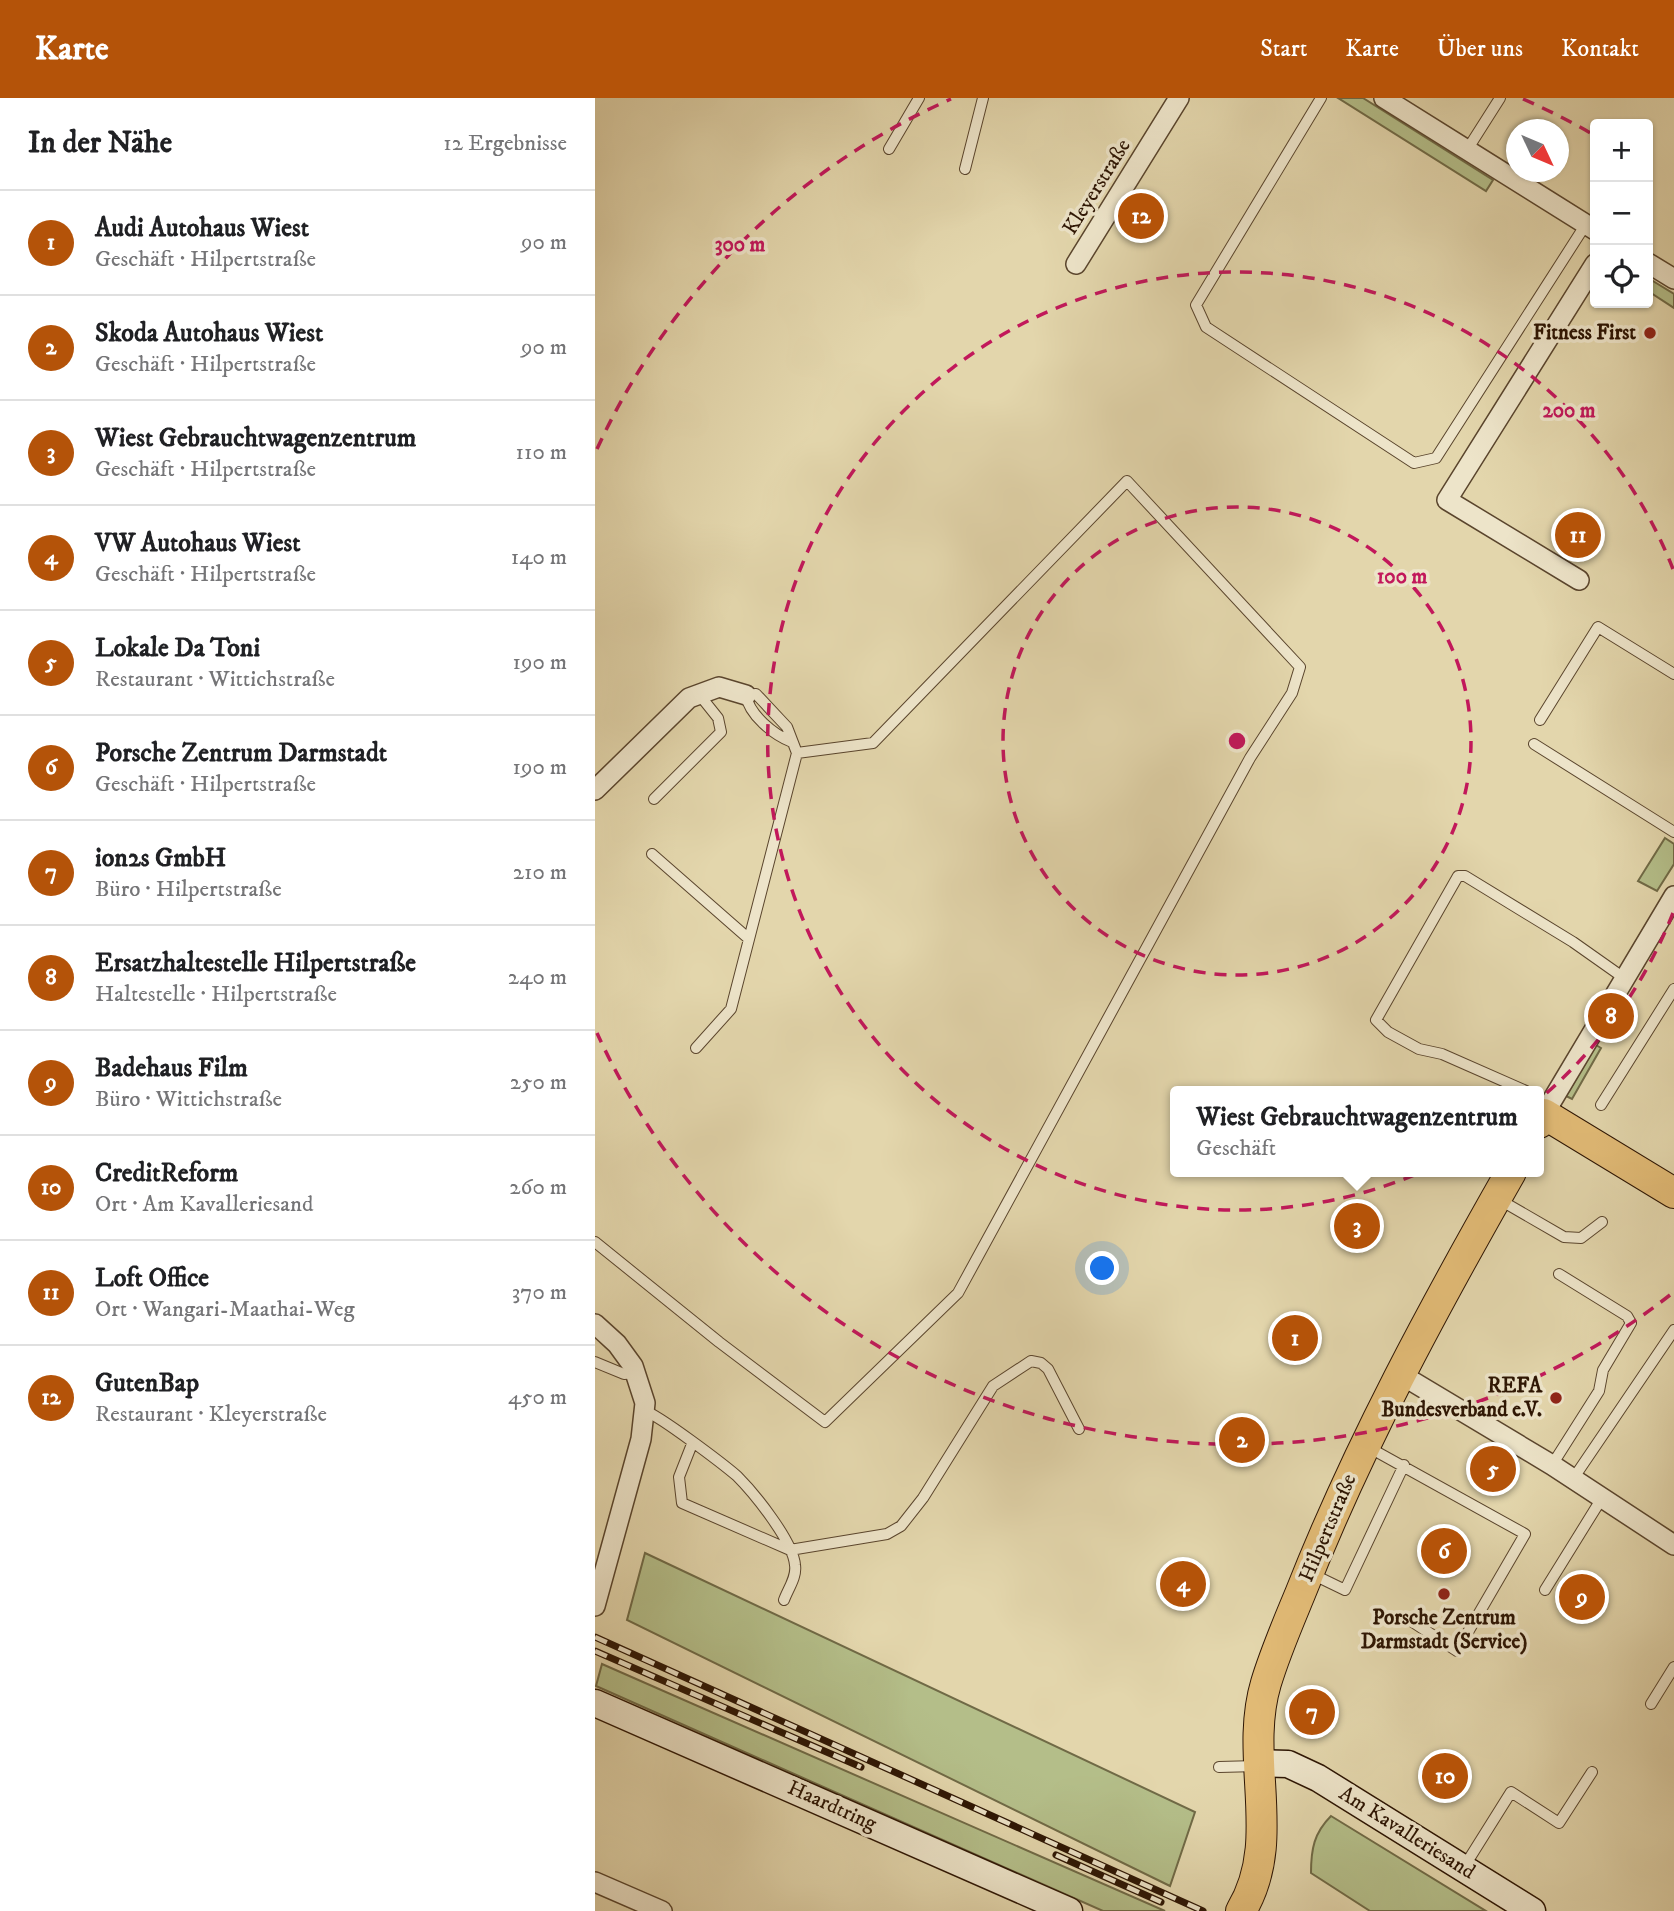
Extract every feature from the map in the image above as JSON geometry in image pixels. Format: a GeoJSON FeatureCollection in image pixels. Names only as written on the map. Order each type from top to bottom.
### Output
{"type":"FeatureCollection","features":[{"type":"Feature","properties":{"kind":"main road"},"geometry":{"type":"LineString","coordinates":[[1544,1109],[1674,1193]]}},
{"type":"Feature","properties":{"kind":"main road","name":"Hilpertstraße"},"geometry":{"type":"LineString","coordinates":[[1242,1909],[1259,1872],[1264,1843],[1258,1723],[1266,1682],[1308,1573],[1365,1445],[1400,1374],[1508,1177]]}},
{"type":"Feature","properties":{"kind":"main road","name":"Haardtring"},"geometry":{"type":"LineString","coordinates":[[595,1703],[1069,1911]]}},
{"type":"Feature","properties":{"kind":"main road","name":"Haardtring"},"geometry":{"type":"LineString","coordinates":[[595,1720],[1032,1911]]}},
{"type":"Feature","properties":{"kind":"main road","name":"Am Kavalleriesand"},"geometry":{"type":"LineString","coordinates":[[1259,1770],[1318,1778],[1531,1911]]}},
{"type":"Feature","properties":{"kind":"street","name":"Kleyerstraße"},"geometry":{"type":"LineString","coordinates":[[1076,264],[1179,98]]}},
{"type":"Feature","properties":{"kind":"street"},"geometry":{"type":"LineString","coordinates":[[1384,98],[1590,227]]}},
{"type":"Feature","properties":{"kind":"street"},"geometry":{"type":"LineString","coordinates":[[1653,266],[1674,279]]}},
{"type":"Feature","properties":{"kind":"street"},"geometry":{"type":"LineString","coordinates":[[1579,580],[1447,500],[1590,272]]}},
{"type":"Feature","properties":{"kind":"street"},"geometry":{"type":"LineString","coordinates":[[595,790],[680,705],[698,692],[719,687],[746,695]]}},
{"type":"Feature","properties":{"kind":"street"},"geometry":{"type":"LineString","coordinates":[[1544,1098],[1671,909]]}},
{"type":"Feature","properties":{"kind":"street"},"geometry":{"type":"LineString","coordinates":[[595,1324],[617,1345],[640,1382],[645,1411],[641,1439],[595,1606]]}},
{"type":"Feature","properties":{"kind":"street"},"geometry":{"type":"LineString","coordinates":[[1400,1374],[1552,1465],[1674,1545]]}},
{"type":"Feature","properties":{"kind":"street"},"geometry":{"type":"LineString","coordinates":[[595,1882],[662,1911]]}},
{"type":"Feature","properties":{"kind":"lane"},"geometry":{"type":"LineString","coordinates":[[889,149],[919,98]]}},
{"type":"Feature","properties":{"kind":"lane"},"geometry":{"type":"LineString","coordinates":[[965,169],[983,98]]}},
{"type":"Feature","properties":{"kind":"lane"},"geometry":{"type":"LineString","coordinates":[[1321,98],[1196,305],[1206,327],[1414,463],[1436,458],[1590,227]]}},
{"type":"Feature","properties":{"kind":"lane"},"geometry":{"type":"LineString","coordinates":[[1467,150],[1500,98]]}},
{"type":"Feature","properties":{"kind":"lane"},"geometry":{"type":"LineString","coordinates":[[595,1242],[719,1342],[825,1422],[958,1293],[1250,758],[1292,693],[1300,667],[1127,481],[873,743],[797,753]]}},
{"type":"Feature","properties":{"kind":"lane"},"geometry":{"type":"LineString","coordinates":[[1540,720],[1598,626],[1674,674]]}},
{"type":"Feature","properties":{"kind":"lane"},"geometry":{"type":"LineString","coordinates":[[654,799],[721,732],[718,718],[698,692]]}},
{"type":"Feature","properties":{"kind":"lane"},"geometry":{"type":"LineString","coordinates":[[696,1048],[731,1009],[797,753],[792,742],[778,736],[747,705],[746,695]]}},
{"type":"Feature","properties":{"kind":"lane"},"geometry":{"type":"LineString","coordinates":[[1534,744],[1674,832]]}},
{"type":"Feature","properties":{"kind":"lane"},"geometry":{"type":"LineString","coordinates":[[652,854],[749,939]]}},
{"type":"Feature","properties":{"kind":"lane"},"geometry":{"type":"LineString","coordinates":[[1502,1086],[1442,1054],[1419,1049],[1388,1032],[1376,1020],[1458,876],[1465,876],[1546,925],[1624,978]]}},
{"type":"Feature","properties":{"kind":"lane"},"geometry":{"type":"LineString","coordinates":[[1601,1105],[1674,989]]}},
{"type":"Feature","properties":{"kind":"lane"},"geometry":{"type":"LineString","coordinates":[[1496,1198],[1565,1237],[1581,1238],[1602,1222]]}},
{"type":"Feature","properties":{"kind":"lane"},"geometry":{"type":"LineString","coordinates":[[1552,1465],[1599,1391],[1603,1370],[1631,1323],[1627,1316],[1559,1274]]}},
{"type":"Feature","properties":{"kind":"lane"},"geometry":{"type":"LineString","coordinates":[[1573,1479],[1674,1330]]}},
{"type":"Feature","properties":{"kind":"lane"},"geometry":{"type":"LineString","coordinates":[[692,1444],[679,1477],[682,1503],[790,1550],[887,1534],[901,1526],[923,1498],[993,1386],[1031,1361],[1041,1363],[1048,1369],[1079,1429]]}},
{"type":"Feature","properties":{"kind":"lane"},"geometry":{"type":"LineString","coordinates":[[595,1362],[640,1382]]}},
{"type":"Feature","properties":{"kind":"lane"},"geometry":{"type":"LineString","coordinates":[[645,1411],[657,1416],[737,1476],[772,1521],[790,1550],[796,1572],[784,1600]]}},
{"type":"Feature","properties":{"kind":"lane"},"geometry":{"type":"LineString","coordinates":[[1365,1445],[1525,1534],[1457,1651],[1408,1619]]}},
{"type":"Feature","properties":{"kind":"lane"},"geometry":{"type":"LineString","coordinates":[[1308,1573],[1345,1590],[1404,1465]]}},
{"type":"Feature","properties":{"kind":"lane"},"geometry":{"type":"LineString","coordinates":[[1545,1591],[1602,1498]]}},
{"type":"Feature","properties":{"kind":"lane"},"geometry":{"type":"LineString","coordinates":[[1651,1704],[1674,1667]]}},
{"type":"Feature","properties":{"kind":"lane"},"geometry":{"type":"LineString","coordinates":[[1219,1766],[1259,1770]]}},
{"type":"Feature","properties":{"kind":"lane"},"geometry":{"type":"LineString","coordinates":[[1464,1868],[1511,1793],[1559,1823],[1592,1772]]}},
{"type":"Feature","properties":{"kind":"green space"},"geometry":{"type":"Polygon","coordinates":[[[1338,98],[1363,98],[1493,180],[1486,191],[1338,98]]]}},
{"type":"Feature","properties":{"kind":"green space"},"geometry":{"type":"Polygon","coordinates":[[[1653,281],[1674,294],[1674,308],[1653,294],[1653,281]]]}},
{"type":"Feature","properties":{"kind":"green space"},"geometry":{"type":"Polygon","coordinates":[[[1665,838],[1674,844],[1674,864],[1657,891],[1638,881],[1665,838]]]}},
{"type":"Feature","properties":{"kind":"green space"},"geometry":{"type":"Polygon","coordinates":[[[1596,1045],[1601,1048],[1572,1099],[1566,1096],[1596,1045]]]}},
{"type":"Feature","properties":{"kind":"green space"},"geometry":{"type":"Polygon","coordinates":[[[645,1553],[1195,1812],[1170,1886],[627,1620],[645,1553]]]}},
{"type":"Feature","properties":{"kind":"green space"},"geometry":{"type":"Polygon","coordinates":[[[602,1664],[1165,1911],[1103,1911],[596,1686],[602,1664]]]}},
{"type":"Feature","properties":{"kind":"green space"},"geometry":{"type":"Polygon","coordinates":[[[1331,1816],[1486,1911],[1370,1911],[1311,1873],[1315,1842],[1331,1816]]]}},
{"type":"Feature","properties":{"kind":"railway"},"geometry":{"type":"LineString","coordinates":[[595,1637],[1203,1911]]}},
{"type":"Feature","properties":{"kind":"railway"},"geometry":{"type":"LineString","coordinates":[[595,1651],[861,1767]]}},
{"type":"Feature","properties":{"kind":"railway"},"geometry":{"type":"LineString","coordinates":[[1056,1855],[1161,1902]]}},
{"type":"Feature","properties":{"kind":"place","name":"GutenBap"},"geometry":{"type":"Point","coordinates":[1141,216]}},
{"type":"Feature","properties":{"kind":"place","name":"Fitness First"},"geometry":{"type":"Point","coordinates":[1650,333]}},
{"type":"Feature","properties":{"kind":"place","name":"Loft Office"},"geometry":{"type":"Point","coordinates":[1578,535]}},
{"type":"Feature","properties":{"kind":"place","name":"Ersatzhaltestelle Hilpertstraße"},"geometry":{"type":"Point","coordinates":[1611,1016]}},
{"type":"Feature","properties":{"kind":"place","name":"Wiest Gebrauchtwagenzentrum"},"geometry":{"type":"Point","coordinates":[1357,1226]}},
{"type":"Feature","properties":{"kind":"place","name":"Audi Autohaus Wiest"},"geometry":{"type":"Point","coordinates":[1295,1338]}},
{"type":"Feature","properties":{"kind":"place","name":"REFA Bundesverband e.V."},"geometry":{"type":"Point","coordinates":[1556,1398]}},
{"type":"Feature","properties":{"kind":"place","name":"Skoda Autohaus Wiest"},"geometry":{"type":"Point","coordinates":[1242,1440]}},
{"type":"Feature","properties":{"kind":"place","name":"Lokale Da Toni"},"geometry":{"type":"Point","coordinates":[1493,1469]}},
{"type":"Feature","properties":{"kind":"place","name":"Porsche Zentrum Darmstadt"},"geometry":{"type":"Point","coordinates":[1444,1551]}},
{"type":"Feature","properties":{"kind":"place","name":"VW Autohaus Wiest"},"geometry":{"type":"Point","coordinates":[1183,1584]}},
{"type":"Feature","properties":{"kind":"place","name":"Porsche Zentrum Darmstadt (Service)"},"geometry":{"type":"Point","coordinates":[1444,1594]}},
{"type":"Feature","properties":{"kind":"place","name":"Badehaus Film"},"geometry":{"type":"Point","coordinates":[1582,1597]}},
{"type":"Feature","properties":{"kind":"place","name":"ion2s GmbH"},"geometry":{"type":"Point","coordinates":[1312,1712]}},
{"type":"Feature","properties":{"kind":"place","name":"CreditReform"},"geometry":{"type":"Point","coordinates":[1445,1776]}}]}
